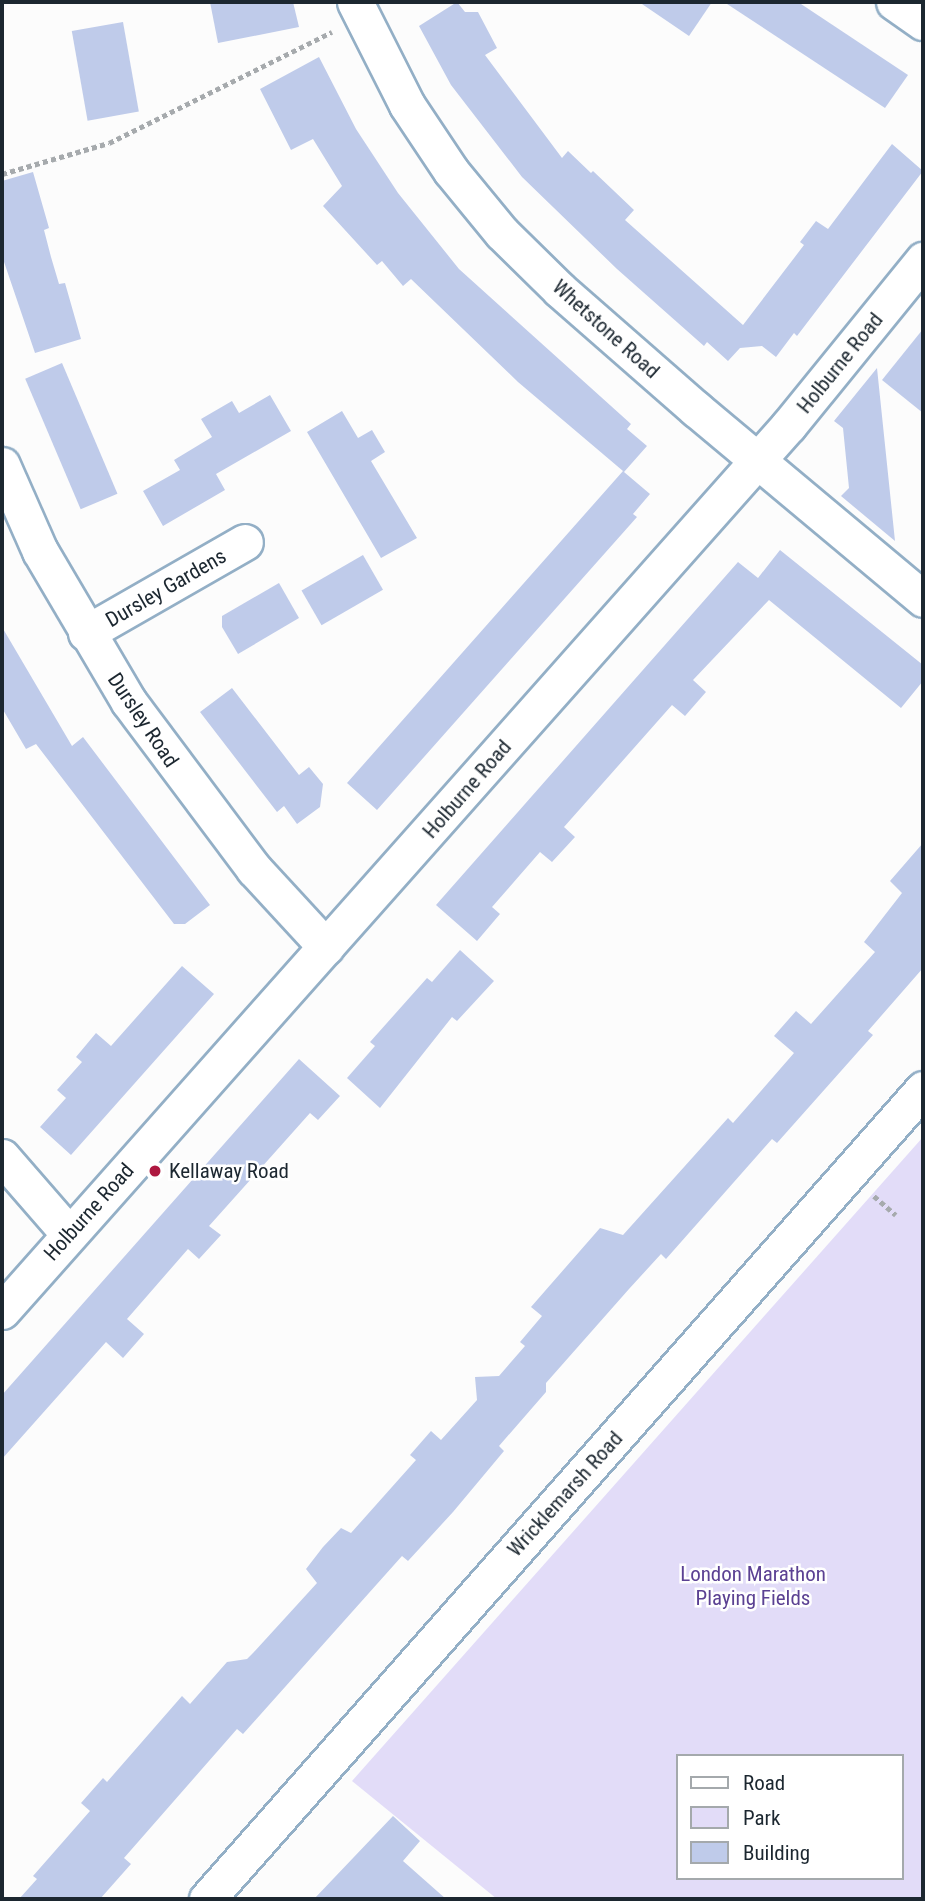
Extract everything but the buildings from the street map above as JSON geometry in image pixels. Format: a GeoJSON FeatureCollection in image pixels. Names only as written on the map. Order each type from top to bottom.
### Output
{"type":"FeatureCollection","features":[{"type":"Feature","properties":{"kind":"street"},"geometry":{"type":"LineString","coordinates":[[894,2],[923,22]]}},
{"type":"Feature","properties":{"kind":"street","name":"Whetstone Road"},"geometry":{"type":"LineString","coordinates":[[358,10],[407,105],[451,170],[502,233],[560,290],[757,461],[923,599]]}},
{"type":"Feature","properties":{"kind":"street","name":"Holburne Road"},"geometry":{"type":"LineString","coordinates":[[2,1311],[757,461],[923,260]]}},
{"type":"Feature","properties":{"kind":"street","name":"Dursley Road"},"geometry":{"type":"LineString","coordinates":[[2,465],[40,551],[86,633],[191,789],[326,947]]}},
{"type":"Feature","properties":{"kind":"street","name":"Dursley Gardens"},"geometry":{"type":"LineString","coordinates":[[86,633],[245,542]]}},
{"type":"Feature","properties":{"kind":"street","name":"Wricklemarsh Road"},"geometry":{"type":"LineString","coordinates":[[207,1899],[923,1089]]}},
{"type":"Feature","properties":{"kind":"street"},"geometry":{"type":"LineString","coordinates":[[2,1157],[69,1234]]}},
{"type":"Feature","properties":{"kind":"path"},"geometry":{"type":"LineString","coordinates":[[2,174],[109,143],[358,10]]}},
{"type":"Feature","properties":{"kind":"path"},"geometry":{"type":"LineString","coordinates":[[868,1191],[896,1215]]}},
{"type":"Feature","properties":{"kind":"green space","name":"London Marathon Playing Fields"},"geometry":{"type":"Polygon","coordinates":[[[923,1137],[923,1899],[497,1899],[352,1781],[923,1137]]]}},
{"type":"Feature","properties":{"kind":"place","name":"Kellaway Road"},"geometry":{"type":"Point","coordinates":[155,1171]}}]}
